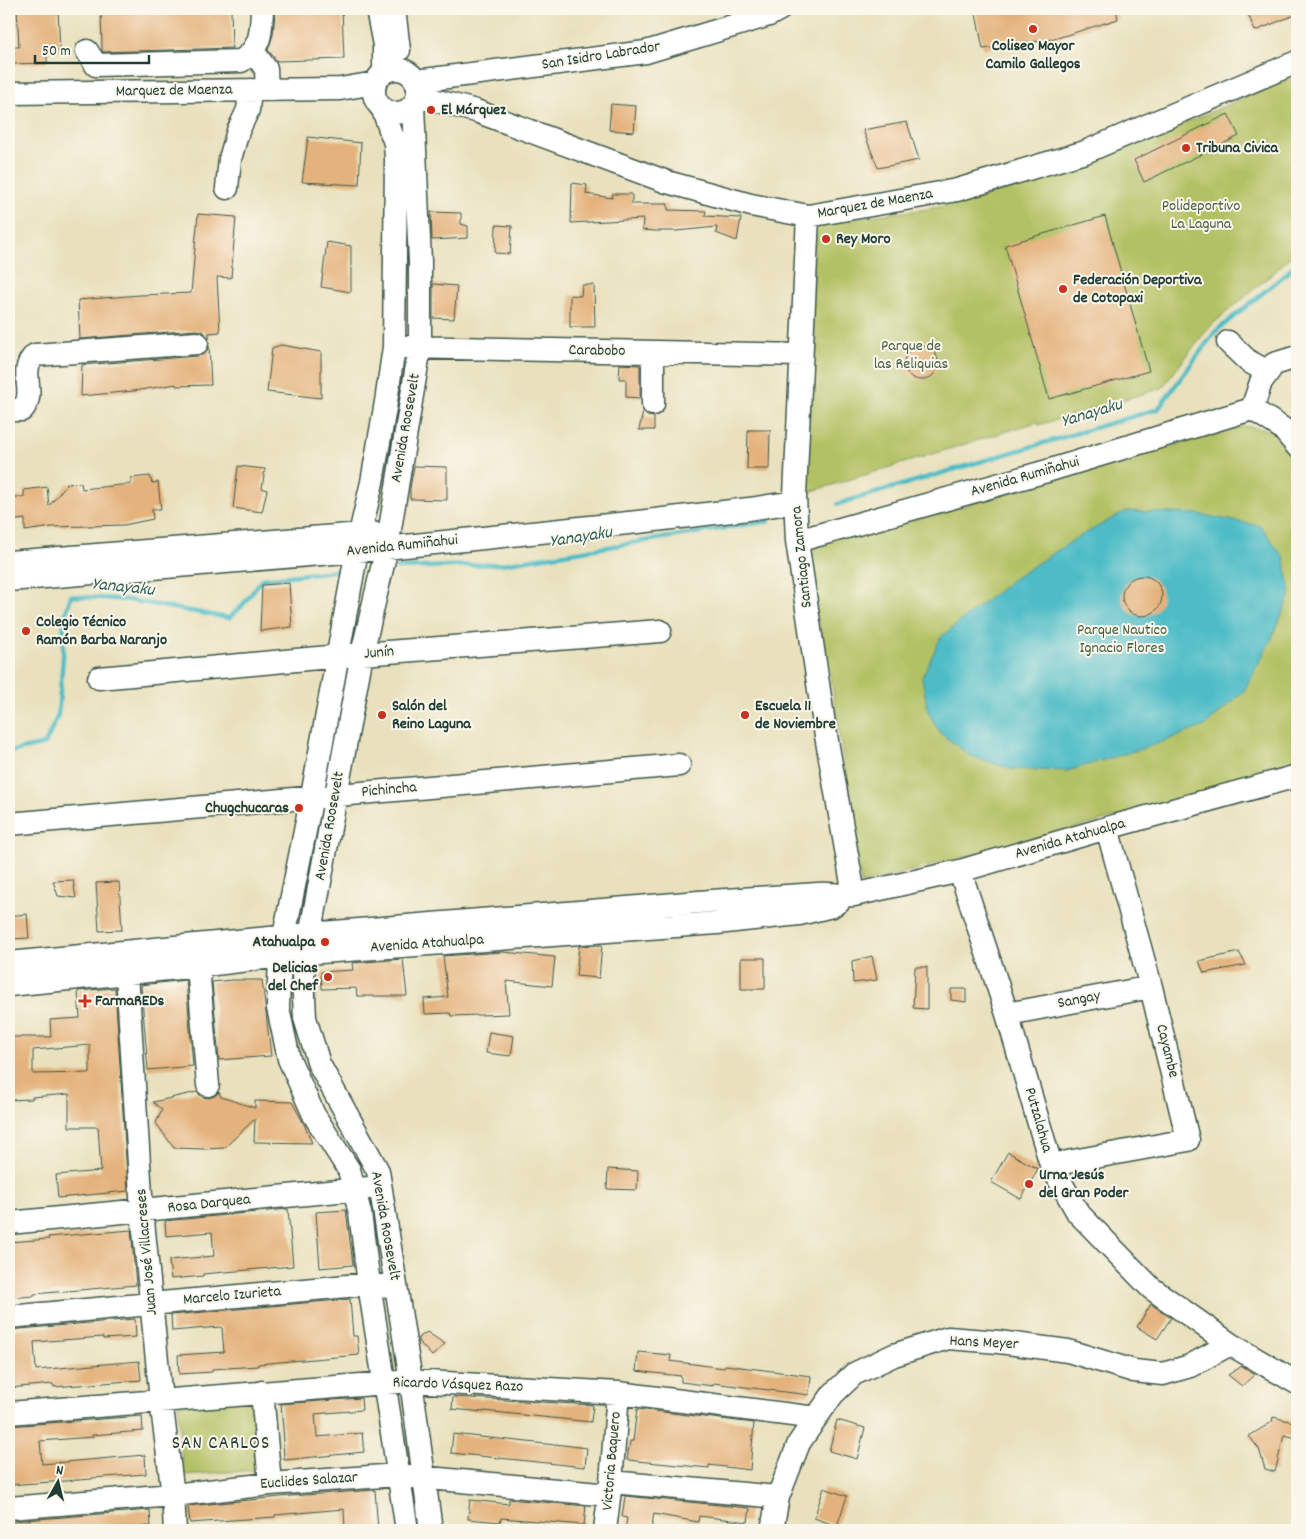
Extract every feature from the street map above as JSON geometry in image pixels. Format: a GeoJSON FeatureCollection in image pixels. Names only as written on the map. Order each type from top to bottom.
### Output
{"type":"FeatureCollection","features":[{"type":"Feature","properties":{"kind":"street"},"geometry":{"type":"LineString","coordinates":[[86,51],[96,65],[241,61],[253,51],[259,38],[262,9]]}},
{"type":"Feature","properties":{"kind":"street","name":"Avenida Roosevelt"},"geometry":{"type":"LineString","coordinates":[[377,9],[384,45],[396,89],[420,262],[420,347],[387,539],[362,654],[303,974],[305,1018],[318,1064],[378,1171],[411,1381],[431,1530]]}},
{"type":"Feature","properties":{"kind":"street","name":"Avenida Roosevelt"},"geometry":{"type":"LineString","coordinates":[[394,9],[399,49],[395,143],[394,347],[372,482],[282,946],[278,1008],[288,1059],[314,1115],[349,1170],[360,1213],[369,1284],[407,1530]]}},
{"type":"Feature","properties":{"kind":"street","name":"San Isidro Labrador"},"geometry":{"type":"LineString","coordinates":[[396,89],[646,52],[769,15],[780,9]]}},
{"type":"Feature","properties":{"kind":"street"},"geometry":{"type":"LineString","coordinates":[[227,188],[230,159],[238,131],[266,69],[253,51]]}},
{"type":"Feature","properties":{"kind":"street","name":"Marquez de Maenza"},"geometry":{"type":"LineString","coordinates":[[9,93],[396,89],[476,111],[667,182],[751,205],[808,216],[957,190],[1085,152],[1297,62]]}},
{"type":"Feature","properties":{"kind":"street","name":"Santiago Zamora"},"geometry":{"type":"LineString","coordinates":[[808,216],[795,501],[797,539],[847,896]]}},
{"type":"Feature","properties":{"kind":"street"},"geometry":{"type":"LineString","coordinates":[[1228,342],[1248,361],[1268,372]]}},
{"type":"Feature","properties":{"kind":"street"},"geometry":{"type":"LineString","coordinates":[[9,410],[22,410],[27,404],[29,399],[27,366],[35,355],[196,343]]}},
{"type":"Feature","properties":{"kind":"street","name":"Carabobo"},"geometry":{"type":"LineString","coordinates":[[394,347],[626,357],[653,352],[801,354]]}},
{"type":"Feature","properties":{"kind":"street"},"geometry":{"type":"LineString","coordinates":[[653,352],[653,404]]}},
{"type":"Feature","properties":{"kind":"street"},"geometry":{"type":"LineString","coordinates":[[1297,357],[1274,364],[1261,382],[1252,409],[1282,428],[1297,446]]}},
{"type":"Feature","properties":{"kind":"street","name":"Avenida Rumiñahui"},"geometry":{"type":"LineString","coordinates":[[797,539],[1047,471],[1252,409]]}},
{"type":"Feature","properties":{"kind":"street","name":"Avenida Rumiñahui"},"geometry":{"type":"LineString","coordinates":[[9,562],[96,564],[225,554],[795,501]]}},
{"type":"Feature","properties":{"kind":"street","name":"Avenida Rumiñahui"},"geometry":{"type":"LineString","coordinates":[[9,580],[96,564]]}},
{"type":"Feature","properties":{"kind":"street"},"geometry":{"type":"LineString","coordinates":[[351,590],[376,592]]}},
{"type":"Feature","properties":{"kind":"street","name":"Junín"},"geometry":{"type":"LineString","coordinates":[[99,678],[362,654],[660,632]]}},
{"type":"Feature","properties":{"kind":"street","name":"Pichincha"},"geometry":{"type":"LineString","coordinates":[[9,824],[679,765]]}},
{"type":"Feature","properties":{"kind":"street","name":"Avenida Atahualpa"},"geometry":{"type":"LineString","coordinates":[[9,963],[309,944],[711,901],[824,893],[847,896],[960,871],[1107,828],[1297,776]]}},
{"type":"Feature","properties":{"kind":"street","name":"Cayambe"},"geometry":{"type":"LineString","coordinates":[[1051,1165],[1188,1140],[1151,987],[1107,828]]}},
{"type":"Feature","properties":{"kind":"street","name":"Putzalahua"},"geometry":{"type":"LineString","coordinates":[[960,871],[1007,1014],[1051,1165],[1078,1213],[1151,1288],[1230,1344],[1297,1382]]}},
{"type":"Feature","properties":{"kind":"street","name":"Avenida Atahualpa"},"geometry":{"type":"LineString","coordinates":[[9,985],[198,966],[282,946]]}},
{"type":"Feature","properties":{"kind":"street"},"geometry":{"type":"LineString","coordinates":[[198,966],[208,1084]]}},
{"type":"Feature","properties":{"kind":"street","name":"Juan José Villacreses"},"geometry":{"type":"LineString","coordinates":[[127,974],[142,1210],[161,1400],[173,1495],[175,1530]]}},
{"type":"Feature","properties":{"kind":"street","name":"Sangay"},"geometry":{"type":"LineString","coordinates":[[1007,1014],[1151,987]]}},
{"type":"Feature","properties":{"kind":"street","name":"Rosa Darquea"},"geometry":{"type":"LineString","coordinates":[[9,1223],[380,1187]]}},
{"type":"Feature","properties":{"kind":"street","name":"Marcelo Izurieta"},"geometry":{"type":"LineString","coordinates":[[9,1316],[369,1284],[396,1289]]}},
{"type":"Feature","properties":{"kind":"street","name":"Hans Meyer"},"geometry":{"type":"LineString","coordinates":[[772,1530],[778,1497],[800,1443],[816,1418],[833,1394],[854,1374],[894,1355],[948,1338],[1000,1342],[1068,1351],[1134,1371],[1163,1374],[1190,1366],[1230,1344]]}},
{"type":"Feature","properties":{"kind":"street","name":"Ricardo Vásquez Razo"},"geometry":{"type":"LineString","coordinates":[[9,1413],[411,1381],[618,1393],[816,1418]]}},
{"type":"Feature","properties":{"kind":"street"},"geometry":{"type":"LineString","coordinates":[[262,1392],[270,1484]]}},
{"type":"Feature","properties":{"kind":"street","name":"Victoria Baquero"},"geometry":{"type":"LineString","coordinates":[[606,1530],[618,1393]]}},
{"type":"Feature","properties":{"kind":"street","name":"Euclides Salazar"},"geometry":{"type":"LineString","coordinates":[[9,1508],[173,1495],[270,1484],[398,1475],[423,1478],[778,1497]]}},
{"type":"Feature","properties":{"kind":"green space"},"geometry":{"type":"Polygon","coordinates":[[[1297,75],[1297,250],[1278,269],[1209,327],[1162,388],[1039,425],[1037,422],[806,493],[815,222],[921,210],[970,201],[1088,165],[1297,75]]]}},
{"type":"Feature","properties":{"kind":"green space"},"geometry":{"type":"Polygon","coordinates":[[[397,360],[412,362],[388,506],[378,504],[397,360]]]}},
{"type":"Feature","properties":{"kind":"green space","name":"Parque Nautico Ignacio Flores"},"geometry":{"type":"Polygon","coordinates":[[[1243,426],[1271,430],[1297,466],[1297,770],[861,884],[831,678],[797,536],[914,520],[1243,426]]]}},
{"type":"Feature","properties":{"kind":"green space"},"geometry":{"type":"Polygon","coordinates":[[[255,1398],[261,1470],[183,1475],[178,1404],[255,1398]]]}},
{"type":"Feature","properties":{"kind":"water","name":"Parque Nautico Ignacio Flores"},"geometry":{"type":"Polygon","coordinates":[[[1126,511],[1198,514],[1261,526],[1284,558],[1291,593],[1272,638],[1244,691],[1205,726],[1151,746],[1067,771],[1011,769],[971,756],[941,734],[928,712],[922,677],[941,637],[1013,579],[1075,539],[1126,511]]]}},
{"type":"Feature","properties":{"kind":"building"},"geometry":{"type":"Polygon","coordinates":[[[17,9],[58,9],[60,51],[47,52],[47,63],[9,64],[9,47],[19,47],[17,9]]]}},
{"type":"Feature","properties":{"kind":"building"},"geometry":{"type":"Polygon","coordinates":[[[101,9],[231,9],[232,48],[103,52],[101,9]]]}},
{"type":"Feature","properties":{"kind":"building"},"geometry":{"type":"Polygon","coordinates":[[[342,9],[344,59],[277,61],[268,50],[273,35],[275,12],[342,9]]]}},
{"type":"Feature","properties":{"kind":"building","name":"Coliseo Mayor Camilo Gallegos"},"geometry":{"type":"Polygon","coordinates":[[[975,9],[1116,9],[1118,19],[1054,39],[983,49],[975,9]]]}},
{"type":"Feature","properties":{"kind":"building"},"geometry":{"type":"Polygon","coordinates":[[[1246,9],[1297,9],[1297,14],[1255,31],[1246,9]]]}},
{"type":"Feature","properties":{"kind":"building"},"geometry":{"type":"Polygon","coordinates":[[[611,104],[636,106],[634,132],[609,130],[611,104]]]}},
{"type":"Feature","properties":{"kind":"building","name":"Tribuna Civica"},"geometry":{"type":"Polygon","coordinates":[[[1228,114],[1239,136],[1144,182],[1134,160],[1228,114]]]}},
{"type":"Feature","properties":{"kind":"building"},"geometry":{"type":"Polygon","coordinates":[[[907,122],[919,160],[878,168],[863,130],[907,122]]]}},
{"type":"Feature","properties":{"kind":"building"},"geometry":{"type":"Polygon","coordinates":[[[308,137],[361,143],[359,185],[302,182],[308,137]]]}},
{"type":"Feature","properties":{"kind":"building"},"geometry":{"type":"Polygon","coordinates":[[[572,183],[587,185],[586,194],[612,198],[612,194],[632,194],[632,204],[668,204],[668,210],[706,211],[705,216],[741,218],[737,241],[716,233],[717,227],[676,231],[642,230],[643,219],[571,223],[572,183]]]}},
{"type":"Feature","properties":{"kind":"building"},"geometry":{"type":"Polygon","coordinates":[[[431,212],[461,213],[461,224],[468,226],[468,238],[432,240],[431,212]]]}},
{"type":"Feature","properties":{"kind":"building"},"geometry":{"type":"Polygon","coordinates":[[[198,214],[236,217],[231,278],[217,277],[220,332],[209,333],[209,339],[203,331],[196,330],[80,339],[78,300],[191,293],[198,214]]]}},
{"type":"Feature","properties":{"kind":"building"},"geometry":{"type":"Polygon","coordinates":[[[1105,216],[1149,371],[1049,399],[1005,245],[1105,216]]]}},
{"type":"Feature","properties":{"kind":"building"},"geometry":{"type":"Polygon","coordinates":[[[496,225],[512,226],[510,254],[495,253],[496,225]]]}},
{"type":"Feature","properties":{"kind":"building"},"geometry":{"type":"Polygon","coordinates":[[[327,242],[351,246],[351,292],[321,287],[327,242]]]}},
{"type":"Feature","properties":{"kind":"building"},"geometry":{"type":"Polygon","coordinates":[[[433,284],[457,286],[454,319],[433,318],[433,284]]]}},
{"type":"Feature","properties":{"kind":"building"},"geometry":{"type":"Polygon","coordinates":[[[582,285],[594,285],[595,327],[570,327],[570,295],[581,296],[582,285]]]}},
{"type":"Feature","properties":{"kind":"building"},"geometry":{"type":"Polygon","coordinates":[[[281,345],[321,352],[321,398],[267,392],[272,348],[281,345]]]}},
{"type":"Feature","properties":{"kind":"building"},"geometry":{"type":"Polygon","coordinates":[[[209,346],[211,385],[176,386],[176,384],[134,391],[81,396],[82,365],[198,356],[205,354],[209,346]]]}},
{"type":"Feature","properties":{"kind":"building"},"geometry":{"type":"Polygon","coordinates":[[[921,346],[933,351],[938,363],[933,375],[921,380],[909,375],[904,363],[909,351],[921,346]]]}},
{"type":"Feature","properties":{"kind":"building"},"geometry":{"type":"Polygon","coordinates":[[[620,364],[640,365],[640,398],[626,397],[626,379],[619,379],[620,364]]]}},
{"type":"Feature","properties":{"kind":"building"},"geometry":{"type":"Polygon","coordinates":[[[643,412],[647,416],[654,417],[654,430],[639,430],[643,412]]]}},
{"type":"Feature","properties":{"kind":"building"},"geometry":{"type":"Polygon","coordinates":[[[748,430],[770,430],[769,469],[747,469],[748,430]]]}},
{"type":"Feature","properties":{"kind":"building"},"geometry":{"type":"Polygon","coordinates":[[[238,466],[265,469],[262,488],[267,490],[262,512],[233,508],[238,466]]]}},
{"type":"Feature","properties":{"kind":"building"},"geometry":{"type":"Polygon","coordinates":[[[414,466],[447,467],[447,500],[410,499],[414,466]]]}},
{"type":"Feature","properties":{"kind":"building"},"geometry":{"type":"Polygon","coordinates":[[[150,476],[152,483],[158,482],[161,509],[152,509],[153,519],[124,525],[52,527],[25,531],[25,519],[9,521],[9,497],[24,497],[24,490],[47,487],[49,506],[67,484],[81,483],[82,489],[131,484],[131,478],[150,476]]]}},
{"type":"Feature","properties":{"kind":"building"},"geometry":{"type":"Polygon","coordinates":[[[1146,576],[1153,579],[1159,585],[1162,596],[1161,604],[1153,613],[1146,616],[1138,616],[1131,613],[1123,604],[1122,592],[1125,585],[1134,577],[1146,576]]]}},
{"type":"Feature","properties":{"kind":"building"},"geometry":{"type":"Polygon","coordinates":[[[289,583],[292,627],[260,631],[262,585],[289,583]]]}},
{"type":"Feature","properties":{"kind":"building"},"geometry":{"type":"Polygon","coordinates":[[[73,880],[76,898],[58,896],[53,881],[73,880]]]}},
{"type":"Feature","properties":{"kind":"building"},"geometry":{"type":"Polygon","coordinates":[[[119,882],[122,930],[99,931],[96,883],[119,882]]]}},
{"type":"Feature","properties":{"kind":"building"},"geometry":{"type":"Polygon","coordinates":[[[27,914],[29,938],[11,939],[9,916],[27,914]]]}},
{"type":"Feature","properties":{"kind":"building"},"geometry":{"type":"Polygon","coordinates":[[[602,945],[599,978],[576,976],[579,946],[602,945]]]}},
{"type":"Feature","properties":{"kind":"building"},"geometry":{"type":"Polygon","coordinates":[[[503,952],[555,957],[552,986],[506,981],[509,1014],[451,1016],[450,1013],[425,1014],[424,999],[448,997],[443,956],[503,952]]]}},
{"type":"Feature","properties":{"kind":"building"},"geometry":{"type":"Polygon","coordinates":[[[1239,952],[1246,965],[1204,973],[1199,961],[1239,952]]]}},
{"type":"Feature","properties":{"kind":"building"},"geometry":{"type":"Polygon","coordinates":[[[872,956],[877,980],[853,983],[852,961],[872,956]]]}},
{"type":"Feature","properties":{"kind":"building"},"geometry":{"type":"Polygon","coordinates":[[[741,958],[765,958],[765,989],[741,989],[741,958]]]}},
{"type":"Feature","properties":{"kind":"building"},"geometry":{"type":"Polygon","coordinates":[[[403,959],[407,996],[357,996],[356,988],[322,989],[321,972],[353,970],[352,963],[403,959]]]}},
{"type":"Feature","properties":{"kind":"building"},"geometry":{"type":"Polygon","coordinates":[[[915,967],[927,967],[927,1009],[913,1008],[915,967]]]}},
{"type":"Feature","properties":{"kind":"building"},"geometry":{"type":"Polygon","coordinates":[[[186,980],[193,1066],[148,1070],[141,985],[186,980]]]}},
{"type":"Feature","properties":{"kind":"building"},"geometry":{"type":"Polygon","coordinates":[[[262,980],[271,1056],[219,1060],[212,982],[262,980]]]}},
{"type":"Feature","properties":{"kind":"building"},"geometry":{"type":"Polygon","coordinates":[[[115,988],[128,1191],[58,1198],[56,1175],[101,1171],[98,1127],[69,1127],[69,1094],[9,1100],[9,1068],[13,1068],[13,1037],[51,1037],[50,1020],[80,1018],[78,991],[115,988]],[[90,1045],[33,1050],[33,1074],[90,1073],[90,1045]]]}},
{"type":"Feature","properties":{"kind":"building"},"geometry":{"type":"Polygon","coordinates":[[[951,989],[966,989],[966,1002],[951,1000],[951,989]]]}},
{"type":"Feature","properties":{"kind":"building"},"geometry":{"type":"Polygon","coordinates":[[[489,1032],[514,1036],[511,1056],[486,1053],[489,1032]]]}},
{"type":"Feature","properties":{"kind":"building"},"geometry":{"type":"Polygon","coordinates":[[[197,1092],[202,1097],[209,1098],[219,1092],[221,1097],[255,1108],[255,1101],[292,1102],[312,1143],[254,1142],[255,1119],[224,1148],[174,1148],[156,1123],[162,1110],[153,1102],[197,1092]]]}},
{"type":"Feature","properties":{"kind":"building"},"geometry":{"type":"Polygon","coordinates":[[[1008,1152],[1038,1169],[1021,1199],[991,1182],[1008,1152]]]}},
{"type":"Feature","properties":{"kind":"building"},"geometry":{"type":"Polygon","coordinates":[[[608,1169],[638,1171],[637,1190],[607,1189],[608,1169]]]}},
{"type":"Feature","properties":{"kind":"building"},"geometry":{"type":"Polygon","coordinates":[[[288,1209],[293,1266],[203,1274],[203,1276],[171,1279],[169,1260],[214,1256],[212,1232],[166,1236],[165,1221],[288,1209]]]}},
{"type":"Feature","properties":{"kind":"building"},"geometry":{"type":"Polygon","coordinates":[[[346,1210],[353,1265],[320,1268],[316,1212],[346,1210]]]}},
{"type":"Feature","properties":{"kind":"building"},"geometry":{"type":"Polygon","coordinates":[[[131,1230],[136,1285],[9,1298],[9,1242],[131,1230]]]}},
{"type":"Feature","properties":{"kind":"building"},"geometry":{"type":"Polygon","coordinates":[[[350,1299],[353,1336],[357,1336],[359,1355],[258,1364],[258,1366],[212,1369],[212,1372],[179,1374],[178,1355],[224,1352],[222,1328],[172,1331],[171,1315],[350,1299]]]}},
{"type":"Feature","properties":{"kind":"building"},"geometry":{"type":"Polygon","coordinates":[[[1151,1304],[1171,1318],[1157,1339],[1137,1327],[1151,1304]]]}},
{"type":"Feature","properties":{"kind":"building"},"geometry":{"type":"Polygon","coordinates":[[[135,1319],[136,1337],[103,1339],[103,1337],[34,1342],[36,1370],[139,1361],[141,1380],[54,1387],[53,1384],[9,1388],[9,1330],[135,1319]]]}},
{"type":"Feature","properties":{"kind":"building"},"geometry":{"type":"Polygon","coordinates":[[[427,1332],[445,1344],[432,1356],[418,1341],[418,1338],[427,1332]]]}},
{"type":"Feature","properties":{"kind":"building"},"geometry":{"type":"Polygon","coordinates":[[[638,1352],[671,1355],[670,1361],[724,1368],[725,1365],[811,1376],[809,1395],[713,1383],[713,1386],[681,1382],[681,1376],[636,1371],[638,1352]]]}},
{"type":"Feature","properties":{"kind":"building"},"geometry":{"type":"Polygon","coordinates":[[[1242,1366],[1255,1374],[1242,1386],[1228,1375],[1242,1366]]]}},
{"type":"Feature","properties":{"kind":"building"},"geometry":{"type":"Polygon","coordinates":[[[453,1397],[593,1405],[591,1422],[452,1409],[453,1397]]]}},
{"type":"Feature","properties":{"kind":"building"},"geometry":{"type":"Polygon","coordinates":[[[361,1398],[362,1410],[315,1414],[317,1437],[362,1433],[364,1452],[284,1460],[281,1404],[361,1398]]]}},
{"type":"Feature","properties":{"kind":"building"},"geometry":{"type":"Polygon","coordinates":[[[637,1409],[754,1423],[750,1470],[709,1465],[709,1468],[627,1460],[630,1441],[633,1441],[637,1409]]]}},
{"type":"Feature","properties":{"kind":"building"},"geometry":{"type":"Polygon","coordinates":[[[142,1416],[143,1431],[40,1441],[42,1464],[145,1455],[146,1474],[9,1485],[9,1426],[142,1416]]]}},
{"type":"Feature","properties":{"kind":"building"},"geometry":{"type":"Polygon","coordinates":[[[1273,1417],[1297,1423],[1297,1438],[1284,1435],[1275,1472],[1265,1469],[1259,1449],[1249,1436],[1272,1422],[1273,1417]]]}},
{"type":"Feature","properties":{"kind":"building"},"geometry":{"type":"Polygon","coordinates":[[[837,1420],[865,1428],[857,1459],[829,1451],[837,1420]]]}},
{"type":"Feature","properties":{"kind":"building"},"geometry":{"type":"Polygon","coordinates":[[[453,1434],[587,1448],[585,1467],[451,1453],[453,1434]]]}},
{"type":"Feature","properties":{"kind":"building"},"geometry":{"type":"Polygon","coordinates":[[[824,1488],[847,1496],[837,1526],[814,1518],[824,1488]]]}},
{"type":"Feature","properties":{"kind":"building"},"geometry":{"type":"Polygon","coordinates":[[[375,1490],[378,1530],[345,1530],[344,1509],[275,1515],[275,1517],[190,1523],[188,1506],[375,1490]]]}},
{"type":"Feature","properties":{"kind":"building"},"geometry":{"type":"Polygon","coordinates":[[[625,1496],[750,1508],[748,1522],[699,1516],[698,1522],[654,1514],[651,1530],[625,1530],[627,1518],[622,1517],[625,1496]]]}},
{"type":"Feature","properties":{"kind":"building"},"geometry":{"type":"Polygon","coordinates":[[[509,1499],[586,1506],[584,1525],[501,1518],[500,1522],[468,1519],[470,1500],[509,1504],[509,1499]]]}},
{"type":"Feature","properties":{"kind":"building"},"geometry":{"type":"Polygon","coordinates":[[[150,1510],[151,1526],[97,1530],[14,1530],[14,1521],[150,1510]]]}},
{"type":"Feature","properties":{"kind":"waterway","name":"Yanayaku"},"geometry":{"type":"LineString","coordinates":[[838,504],[1158,409],[1215,332],[1297,263]]}},
{"type":"Feature","properties":{"kind":"waterway","name":"Yanayaku"},"geometry":{"type":"LineString","coordinates":[[397,568],[502,564],[769,521]]}},
{"type":"Feature","properties":{"kind":"waterway","name":"Yanayaku"},"geometry":{"type":"LineString","coordinates":[[9,752],[45,744],[58,715],[64,619],[71,596],[129,600],[229,618],[242,606],[262,579],[343,570]]}},
{"type":"Feature","properties":{"kind":"place","name":"Coliseo Mayor Camilo Gallegos"},"geometry":{"type":"Point","coordinates":[1033,29]}},
{"type":"Feature","properties":{"kind":"place","name":"El Márquez"},"geometry":{"type":"Point","coordinates":[431,110]}},
{"type":"Feature","properties":{"kind":"place","name":"Tribuna Civica"},"geometry":{"type":"Point","coordinates":[1186,148]}},
{"type":"Feature","properties":{"kind":"place","name":"Rey Moro"},"geometry":{"type":"Point","coordinates":[826,239]}},
{"type":"Feature","properties":{"kind":"place","name":"Federación Deportiva de Cotopaxi"},"geometry":{"type":"Point","coordinates":[1063,289]}},
{"type":"Feature","properties":{"kind":"place","name":"Colegio Técnico Ramón Barba Naranjo"},"geometry":{"type":"Point","coordinates":[26,631]}},
{"type":"Feature","properties":{"kind":"place","name":"Salón del Reino Laguna"},"geometry":{"type":"Point","coordinates":[382,715]}},
{"type":"Feature","properties":{"kind":"place","name":"Escuela 11 de Noviembre"},"geometry":{"type":"Point","coordinates":[745,715]}},
{"type":"Feature","properties":{"kind":"place","name":"Chugchucaras"},"geometry":{"type":"Point","coordinates":[299,808]}},
{"type":"Feature","properties":{"kind":"place","name":"Atahualpa"},"geometry":{"type":"Point","coordinates":[325,942]}},
{"type":"Feature","properties":{"kind":"place","name":"Delicias del Chef"},"geometry":{"type":"Point","coordinates":[328,977]}},
{"type":"Feature","properties":{"kind":"place","name":"FarmaREDs"},"geometry":{"type":"Point","coordinates":[85,1001]}},
{"type":"Feature","properties":{"kind":"place","name":"Urna Jesús del Gran Poder"},"geometry":{"type":"Point","coordinates":[1029,1184]}},
{"type":"Feature","properties":{"kind":"district","name":"SAN CARLOS"},"geometry":{"type":"Point","coordinates":[221,1444]}},
{"type":"Feature","properties":{"kind":"park label","name":"Polideportivo La Laguna"},"geometry":{"type":"Point","coordinates":[1201,215]}},
{"type":"Feature","properties":{"kind":"park label","name":"Parque de las Reliquias"},"geometry":{"type":"Point","coordinates":[911,355]}}]}
